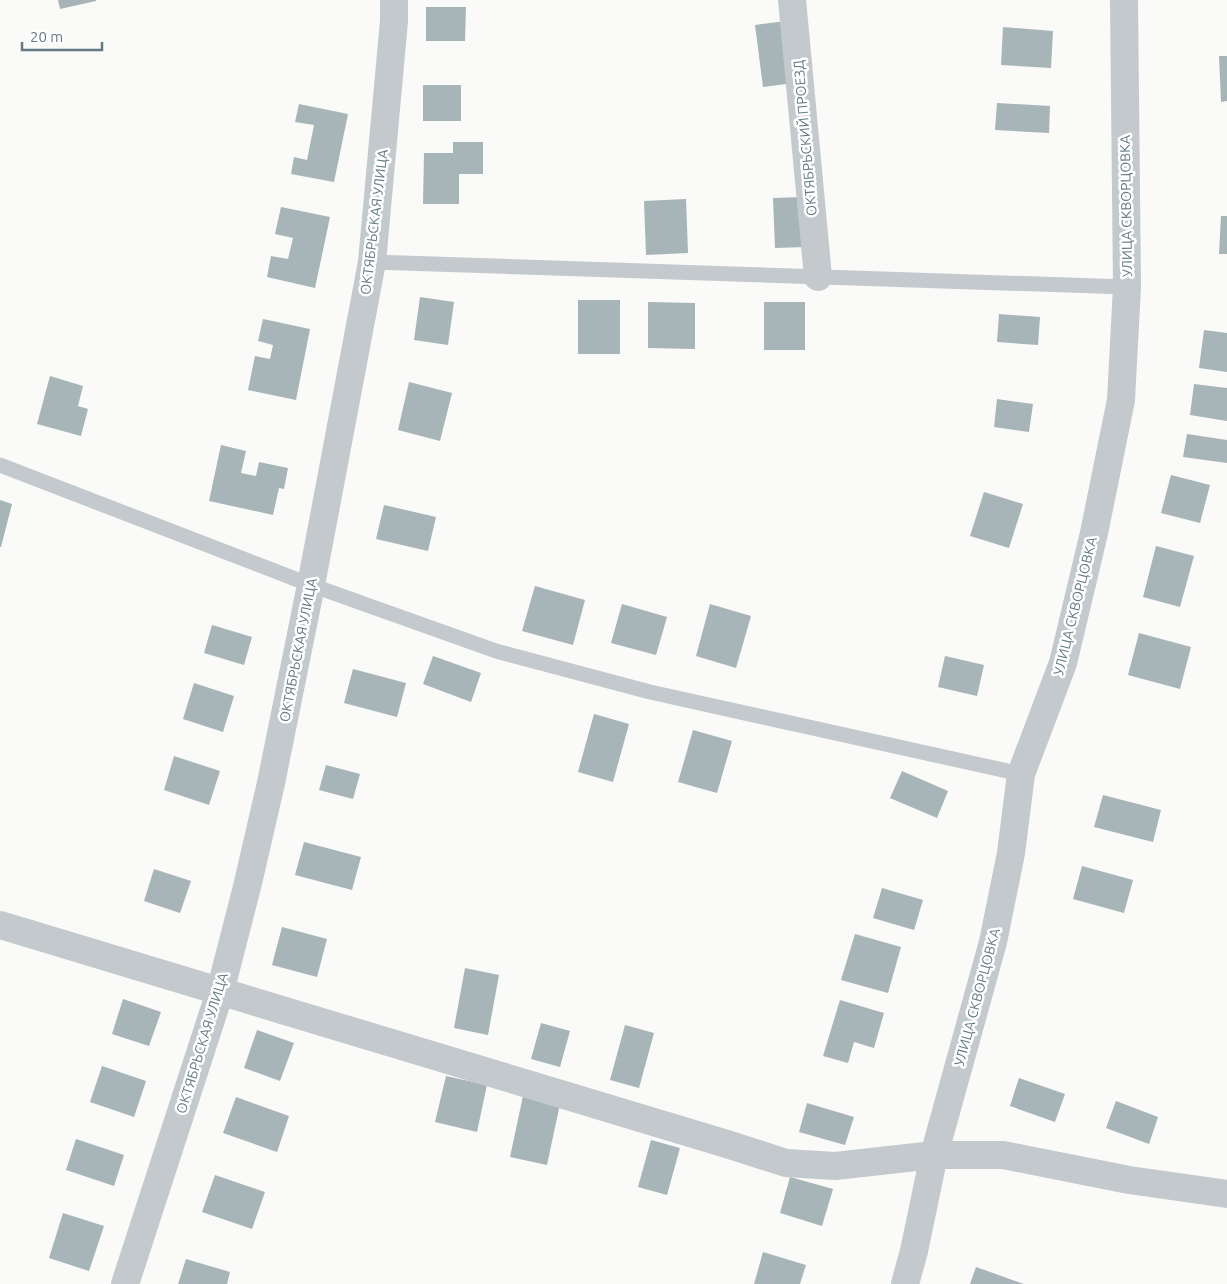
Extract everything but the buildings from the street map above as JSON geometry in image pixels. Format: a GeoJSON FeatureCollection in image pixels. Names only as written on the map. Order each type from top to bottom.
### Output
{"type":"FeatureCollection","features":[{"type":"Feature","properties":{"kind":"street","name":"ОКТЯБРЬСКАЯ УЛИЦА"},"geometry":{"type":"LineString","coordinates":[[125,1284],[220,992],[248,887],[267,802],[311,585],[372,262],[384,142],[394,0]]}},
{"type":"Feature","properties":{"kind":"street","name":"ОКТЯБРЬСКИЙ ПРОЕЗД"},"geometry":{"type":"LineString","coordinates":[[792,0],[818,276]]}},
{"type":"Feature","properties":{"kind":"street","name":"УЛИЦА СКВОРЦОВКА"},"geometry":{"type":"LineString","coordinates":[[905,1284],[934,1156],[993,942],[1011,853],[1021,774],[1063,663],[1094,534],[1121,400],[1127,287],[1124,0]]}},
{"type":"Feature","properties":{"kind":"street"},"geometry":{"type":"LineString","coordinates":[[0,925],[712,1139],[786,1164],[835,1166],[934,1156],[1003,1155],[1129,1180],[1227,1194]]}},
{"type":"Feature","properties":{"kind":"lane"},"geometry":{"type":"LineString","coordinates":[[372,262],[1127,287]]}},
{"type":"Feature","properties":{"kind":"lane"},"geometry":{"type":"LineString","coordinates":[[0,465],[311,585],[496,651],[650,692],[1021,774]]}}]}
